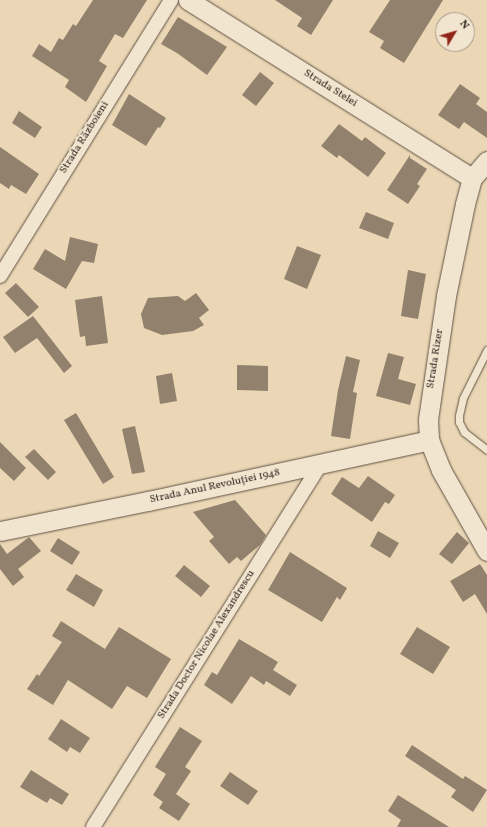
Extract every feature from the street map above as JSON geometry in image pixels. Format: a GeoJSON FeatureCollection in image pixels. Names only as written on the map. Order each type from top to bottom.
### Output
{"type":"FeatureCollection","features":[{"type":"Feature","properties":{"kind":"street","name":"Strada Războieni"},"geometry":{"type":"LineString","coordinates":[[0,276],[171,0]]}},
{"type":"Feature","properties":{"kind":"street","name":"Strada Stelei"},"geometry":{"type":"LineString","coordinates":[[188,0],[472,178]]}},
{"type":"Feature","properties":{"kind":"street","name":"Strada Rizer"},"geometry":{"type":"LineString","coordinates":[[487,161],[472,178],[444,303],[431,389],[428,420],[429,440],[442,470],[487,551]]}},
{"type":"Feature","properties":{"kind":"street","name":"Strada Anul Revoluției 1948"},"geometry":{"type":"LineString","coordinates":[[0,531],[429,440]]}},
{"type":"Feature","properties":{"kind":"street","name":"Strada Doctor Nicolae Alexandrescu"},"geometry":{"type":"LineString","coordinates":[[93,827],[321,464]]}},
{"type":"Feature","properties":{"kind":"lane"},"geometry":{"type":"LineString","coordinates":[[487,350],[463,398],[459,416],[464,432],[487,450]]}},
{"type":"Feature","properties":{"kind":"building"},"geometry":{"type":"Polygon","coordinates":[[[93,0],[147,0],[123,38],[115,34],[99,61],[107,66],[86,102],[65,87],[69,80],[32,56],[39,44],[51,52],[59,38],[63,40],[73,24],[76,26],[93,0]]]}},
{"type":"Feature","properties":{"kind":"building"},"geometry":{"type":"Polygon","coordinates":[[[275,0],[333,0],[311,35],[297,26],[302,18],[275,0]]]}},
{"type":"Feature","properties":{"kind":"building"},"geometry":{"type":"Polygon","coordinates":[[[390,0],[443,0],[404,63],[380,48],[384,41],[369,32],[390,0]]]}},
{"type":"Feature","properties":{"kind":"building"},"geometry":{"type":"Polygon","coordinates":[[[178,17],[227,47],[207,75],[177,53],[161,44],[178,17]]]}},
{"type":"Feature","properties":{"kind":"building"},"geometry":{"type":"Polygon","coordinates":[[[260,72],[274,83],[256,106],[242,95],[260,72]]]}},
{"type":"Feature","properties":{"kind":"building"},"geometry":{"type":"Polygon","coordinates":[[[460,84],[480,98],[476,104],[487,112],[487,138],[464,122],[459,129],[438,115],[460,84]]]}},
{"type":"Feature","properties":{"kind":"building"},"geometry":{"type":"Polygon","coordinates":[[[129,94],[166,118],[160,128],[158,127],[146,146],[112,125],[129,94]]]}},
{"type":"Feature","properties":{"kind":"building"},"geometry":{"type":"Polygon","coordinates":[[[19,111],[42,127],[35,138],[12,123],[19,111]]]}},
{"type":"Feature","properties":{"kind":"building"},"geometry":{"type":"Polygon","coordinates":[[[339,124],[362,141],[365,137],[386,153],[368,177],[339,155],[337,158],[321,146],[339,124]]]}},
{"type":"Feature","properties":{"kind":"building"},"geometry":{"type":"Polygon","coordinates":[[[0,147],[39,174],[26,194],[11,185],[9,189],[0,183],[0,147]]]}},
{"type":"Feature","properties":{"kind":"building"},"geometry":{"type":"Polygon","coordinates":[[[410,155],[410,158],[427,169],[417,184],[420,186],[408,204],[387,190],[410,155]]]}},
{"type":"Feature","properties":{"kind":"building"},"geometry":{"type":"Polygon","coordinates":[[[366,212],[394,223],[388,239],[359,228],[366,212]]]}},
{"type":"Feature","properties":{"kind":"building"},"geometry":{"type":"Polygon","coordinates":[[[70,237],[98,244],[94,263],[82,261],[66,289],[33,269],[45,249],[65,261],[70,237]]]}},
{"type":"Feature","properties":{"kind":"building"},"geometry":{"type":"Polygon","coordinates":[[[297,246],[321,255],[307,289],[284,279],[297,246]]]}},
{"type":"Feature","properties":{"kind":"building"},"geometry":{"type":"Polygon","coordinates":[[[408,270],[426,274],[418,319],[401,316],[408,270]]]}},
{"type":"Feature","properties":{"kind":"building"},"geometry":{"type":"Polygon","coordinates":[[[16,283],[39,307],[28,317],[5,293],[16,283]]]}},
{"type":"Feature","properties":{"kind":"building"},"geometry":{"type":"Polygon","coordinates":[[[196,293],[209,310],[199,318],[204,325],[193,331],[162,335],[144,328],[141,314],[148,298],[178,296],[185,301],[196,293]]]}},
{"type":"Feature","properties":{"kind":"building"},"geometry":{"type":"Polygon","coordinates":[[[102,296],[108,343],[86,346],[85,336],[80,337],[75,300],[102,296]]]}},
{"type":"Feature","properties":{"kind":"building"},"geometry":{"type":"Polygon","coordinates":[[[33,316],[72,366],[64,373],[37,338],[15,353],[3,337],[33,316]]]}},
{"type":"Feature","properties":{"kind":"building"},"geometry":{"type":"Polygon","coordinates":[[[388,353],[404,357],[398,379],[416,384],[410,405],[376,396],[388,353]]]}},
{"type":"Feature","properties":{"kind":"building"},"geometry":{"type":"Polygon","coordinates":[[[346,356],[360,360],[353,392],[357,393],[350,439],[331,436],[338,390],[346,356]]]}},
{"type":"Feature","properties":{"kind":"building"},"geometry":{"type":"Polygon","coordinates":[[[237,365],[268,366],[268,391],[237,390],[237,365]]]}},
{"type":"Feature","properties":{"kind":"building"},"geometry":{"type":"Polygon","coordinates":[[[172,373],[177,401],[160,404],[156,376],[172,373]]]}},
{"type":"Feature","properties":{"kind":"building"},"geometry":{"type":"Polygon","coordinates":[[[76,413],[114,477],[103,484],[64,420],[76,413]]]}},
{"type":"Feature","properties":{"kind":"building"},"geometry":{"type":"Polygon","coordinates":[[[135,426],[145,472],[132,474],[122,429],[135,426]]]}},
{"type":"Feature","properties":{"kind":"building"},"geometry":{"type":"Polygon","coordinates":[[[0,442],[26,468],[14,481],[0,468],[0,442]]]}},
{"type":"Feature","properties":{"kind":"building"},"geometry":{"type":"Polygon","coordinates":[[[34,449],[56,472],[48,480],[25,457],[34,449]]]}},
{"type":"Feature","properties":{"kind":"building"},"geometry":{"type":"Polygon","coordinates":[[[368,476],[395,495],[389,504],[385,502],[372,522],[331,494],[342,477],[359,488],[368,476]]]}},
{"type":"Feature","properties":{"kind":"building"},"geometry":{"type":"Polygon","coordinates":[[[235,500],[266,535],[260,545],[241,561],[237,557],[229,564],[209,541],[214,537],[193,512],[235,500]]]}},
{"type":"Feature","properties":{"kind":"building"},"geometry":{"type":"Polygon","coordinates":[[[378,531],[399,543],[390,558],[370,546],[378,531]]]}},
{"type":"Feature","properties":{"kind":"building"},"geometry":{"type":"Polygon","coordinates":[[[457,532],[469,543],[452,564],[439,554],[457,532]]]}},
{"type":"Feature","properties":{"kind":"building"},"geometry":{"type":"Polygon","coordinates":[[[29,537],[41,551],[18,569],[24,577],[13,586],[0,569],[0,544],[7,554],[29,537]]]}},
{"type":"Feature","properties":{"kind":"building"},"geometry":{"type":"Polygon","coordinates":[[[58,538],[80,552],[72,565],[50,551],[58,538]]]}},
{"type":"Feature","properties":{"kind":"building"},"geometry":{"type":"Polygon","coordinates":[[[290,552],[347,588],[340,600],[337,597],[322,622],[268,590],[290,552]]]}},
{"type":"Feature","properties":{"kind":"building"},"geometry":{"type":"Polygon","coordinates":[[[480,564],[487,575],[487,614],[475,594],[463,602],[450,581],[480,564]]]}},
{"type":"Feature","properties":{"kind":"building"},"geometry":{"type":"Polygon","coordinates":[[[184,565],[210,586],[201,597],[175,576],[184,565]]]}},
{"type":"Feature","properties":{"kind":"building"},"geometry":{"type":"Polygon","coordinates":[[[76,574],[103,590],[94,607],[66,590],[76,574]]]}},
{"type":"Feature","properties":{"kind":"building"},"geometry":{"type":"Polygon","coordinates":[[[61,621],[105,649],[119,627],[171,659],[147,698],[127,686],[112,709],[68,680],[53,705],[27,689],[37,674],[39,676],[62,642],[52,636],[61,621]]]}},
{"type":"Feature","properties":{"kind":"building"},"geometry":{"type":"Polygon","coordinates":[[[417,627],[450,647],[433,674],[400,654],[417,627]]]}},
{"type":"Feature","properties":{"kind":"building"},"geometry":{"type":"Polygon","coordinates":[[[239,639],[278,662],[273,670],[297,685],[290,696],[266,681],[264,685],[251,676],[232,704],[204,685],[212,672],[217,675],[239,639]]]}},
{"type":"Feature","properties":{"kind":"building"},"geometry":{"type":"Polygon","coordinates":[[[61,719],[90,738],[80,753],[70,747],[67,752],[48,739],[61,719]]]}},
{"type":"Feature","properties":{"kind":"building"},"geometry":{"type":"Polygon","coordinates":[[[180,727],[202,741],[185,767],[191,771],[176,794],[190,804],[179,821],[159,808],[163,802],[153,795],[166,774],[155,767],[180,727]]]}},
{"type":"Feature","properties":{"kind":"building"},"geometry":{"type":"Polygon","coordinates":[[[412,745],[463,779],[465,776],[487,790],[473,812],[451,797],[456,790],[405,756],[412,745]]]}},
{"type":"Feature","properties":{"kind":"building"},"geometry":{"type":"Polygon","coordinates":[[[31,770],[69,794],[62,805],[50,798],[47,803],[20,787],[31,770]]]}},
{"type":"Feature","properties":{"kind":"building"},"geometry":{"type":"Polygon","coordinates":[[[230,772],[258,791],[248,805],[220,786],[230,772]]]}},
{"type":"Feature","properties":{"kind":"building"},"geometry":{"type":"Polygon","coordinates":[[[398,795],[449,827],[397,827],[401,820],[388,811],[398,795]]]}}]}
